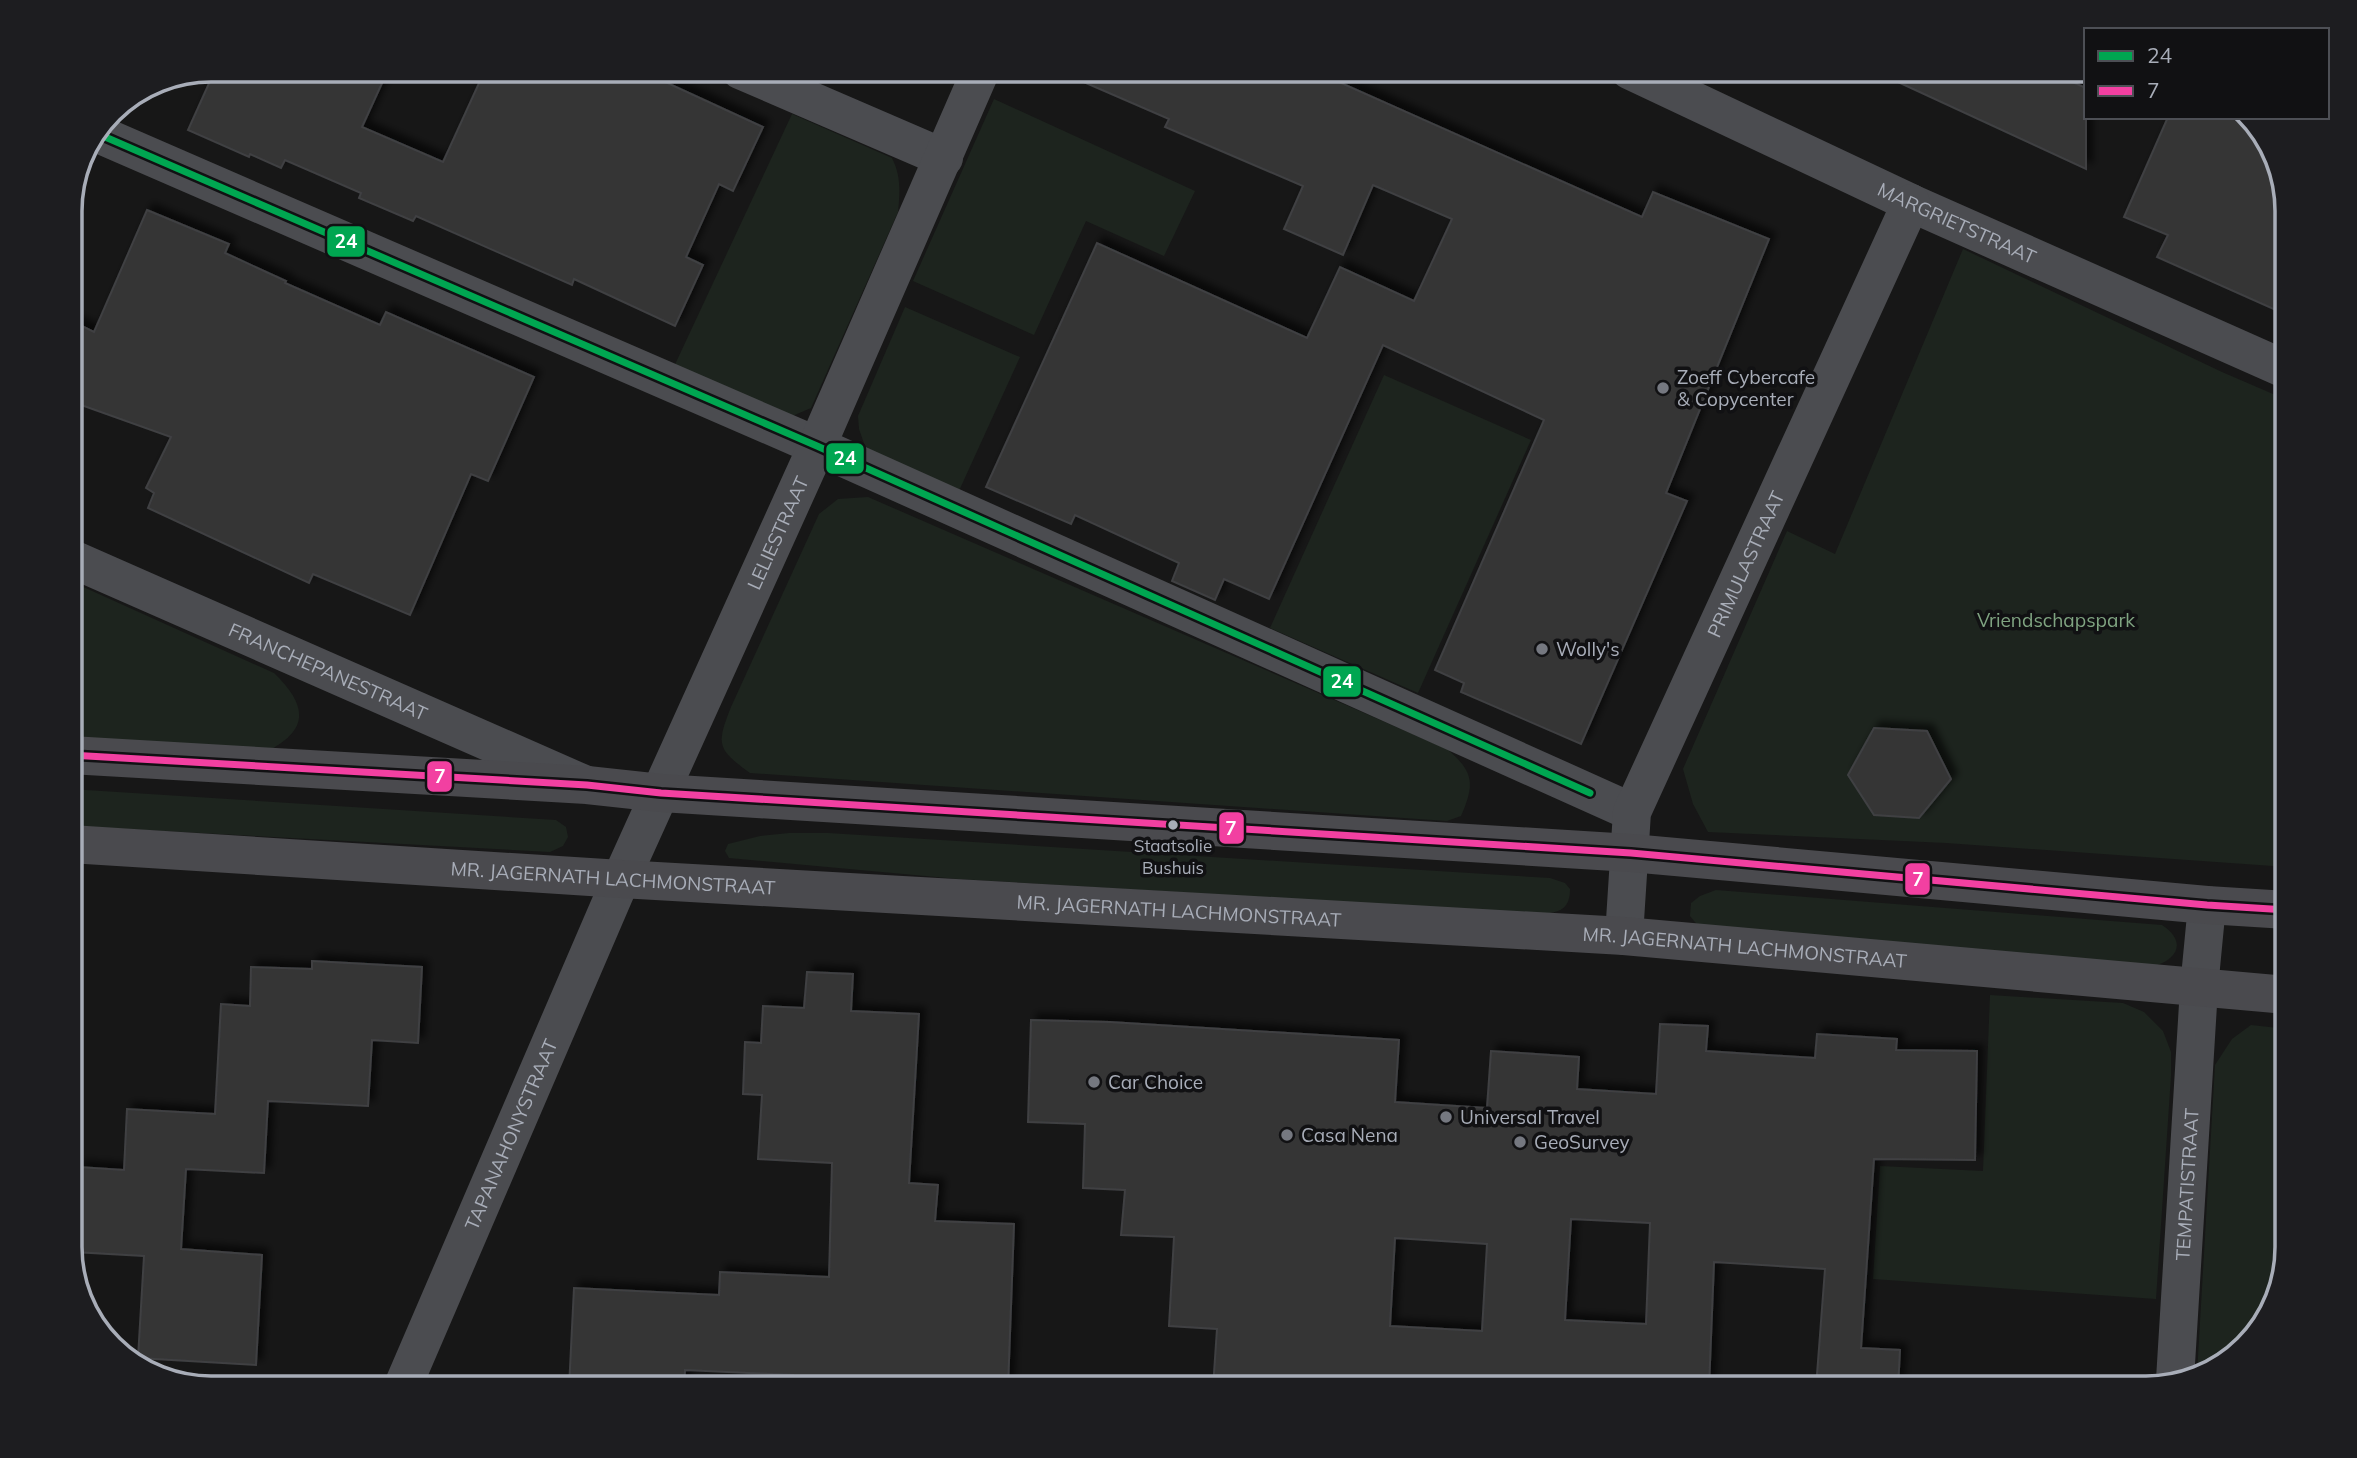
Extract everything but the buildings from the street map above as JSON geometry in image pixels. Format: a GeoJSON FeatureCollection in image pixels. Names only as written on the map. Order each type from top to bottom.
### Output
{"type":"FeatureCollection","features":[{"type":"Feature","properties":{"kind":"main road"},"geometry":{"type":"LineString","coordinates":[[83,756],[587,785],[661,793],[1631,853],[2207,905],[2275,908]]}},
{"type":"Feature","properties":{"kind":"main road","name":"MR. JAGERNATH LACHMONSTRAAT"},"geometry":{"type":"LineString","coordinates":[[83,845],[621,879],[1624,936],[2275,994]]}},
{"type":"Feature","properties":{"kind":"street"},"geometry":{"type":"LineString","coordinates":[[768,82],[944,158]]}},
{"type":"Feature","properties":{"kind":"street","name":"LELIESTRAAT"},"geometry":{"type":"LineString","coordinates":[[621,879],[817,446],[976,82]]}},
{"type":"Feature","properties":{"kind":"street","name":"MARGRIETSTRAAT"},"geometry":{"type":"LineString","coordinates":[[1654,82],[1910,203],[2274,363]]}},
{"type":"Feature","properties":{"kind":"street"},"geometry":{"type":"LineString","coordinates":[[106,137],[817,446],[1632,812]]}},
{"type":"Feature","properties":{"kind":"street","name":"PRIMULASTRAAT"},"geometry":{"type":"LineString","coordinates":[[1624,936],[1632,812],[1910,203]]}},
{"type":"Feature","properties":{"kind":"street","name":"FRANCHEPANESTRAAT"},"geometry":{"type":"LineString","coordinates":[[83,564],[587,785]]}},
{"type":"Feature","properties":{"kind":"street","name":"TAPANAHONYSTRAAT"},"geometry":{"type":"LineString","coordinates":[[407,1376],[621,879]]}},
{"type":"Feature","properties":{"kind":"street","name":"TEMPATISTRAAT"},"geometry":{"type":"LineString","coordinates":[[2176,1372],[2199,988],[2207,905]]}},
{"type":"Feature","properties":{"kind":"green space"},"geometry":{"type":"Polygon","coordinates":[[[994,99],[1195,191],[1164,256],[1086,221],[1034,335],[913,281],[994,99]]]}},
{"type":"Feature","properties":{"kind":"green space"},"geometry":{"type":"Polygon","coordinates":[[[792,114],[892,158],[898,178],[899,198],[898,212],[811,408],[783,420],[671,373],[792,114]]]}},
{"type":"Feature","properties":{"kind":"green space","name":"Vriendschapspark"},"geometry":{"type":"Polygon","coordinates":[[[1963,249],[2274,394],[2275,866],[1946,843],[1708,832],[1693,804],[1683,769],[1787,531],[1835,554],[1963,249]]]}},
{"type":"Feature","properties":{"kind":"green space"},"geometry":{"type":"Polygon","coordinates":[[[905,307],[1020,357],[958,493],[867,452],[859,429],[858,416],[905,307]]]}},
{"type":"Feature","properties":{"kind":"green space"},"geometry":{"type":"Polygon","coordinates":[[[1384,375],[1531,440],[1418,693],[1270,628],[1384,375]]]}},
{"type":"Feature","properties":{"kind":"green space"},"geometry":{"type":"Polygon","coordinates":[[[868,497],[1447,749],[1463,765],[1469,779],[1469,795],[1461,816],[1447,821],[750,773],[731,758],[722,745],[723,730],[731,707],[819,514],[838,499],[868,497]]]}},
{"type":"Feature","properties":{"kind":"green space"},"geometry":{"type":"Polygon","coordinates":[[[83,587],[274,673],[294,697],[299,717],[289,736],[264,753],[83,741],[83,587]]]}},
{"type":"Feature","properties":{"kind":"green space"},"geometry":{"type":"Polygon","coordinates":[[[83,790],[556,820],[566,827],[568,837],[563,846],[550,852],[83,827],[83,790]]]}},
{"type":"Feature","properties":{"kind":"green space"},"geometry":{"type":"Polygon","coordinates":[[[828,833],[1550,878],[1565,883],[1570,889],[1570,895],[1563,908],[1543,914],[958,879],[729,858],[725,851],[728,844],[760,836],[828,833]]]}},
{"type":"Feature","properties":{"kind":"green space"},"geometry":{"type":"Polygon","coordinates":[[[1716,890],[2162,925],[2174,937],[2176,948],[2170,958],[2155,966],[1699,927],[1690,916],[1691,903],[1716,890]]]}},
{"type":"Feature","properties":{"kind":"green space"},"geometry":{"type":"Polygon","coordinates":[[[1990,995],[2123,1003],[2144,1012],[2163,1031],[2171,1052],[2171,1076],[2156,1299],[1873,1279],[1880,1166],[1983,1171],[1990,995]]]}},
{"type":"Feature","properties":{"kind":"green space"},"geometry":{"type":"Polygon","coordinates":[[[2251,1025],[2275,1028],[2274,1263],[2265,1296],[2248,1325],[2224,1349],[2198,1365],[2215,1065],[2232,1039],[2251,1025]]]}},
{"type":"Feature","properties":{"kind":"transit line","name":"24"},"geometry":{"type":"LineString","coordinates":[[106,137],[817,446],[1590,793]]}},
{"type":"Feature","properties":{"kind":"transit line","name":"7"},"geometry":{"type":"LineString","coordinates":[[83,756],[587,785],[661,793],[1631,853],[2275,909]]}},
{"type":"Feature","properties":{"kind":"place","name":"Zoeff Cybercafe & Copycenter"},"geometry":{"type":"Point","coordinates":[1663,388]}},
{"type":"Feature","properties":{"kind":"place","name":"Wolly's"},"geometry":{"type":"Point","coordinates":[1542,649]}},
{"type":"Feature","properties":{"kind":"place","name":"Staatsolie Bushuis"},"geometry":{"type":"Point","coordinates":[1173,825]}},
{"type":"Feature","properties":{"kind":"place","name":"Car Choice"},"geometry":{"type":"Point","coordinates":[1094,1082]}},
{"type":"Feature","properties":{"kind":"place","name":"Universal Travel"},"geometry":{"type":"Point","coordinates":[1446,1117]}},
{"type":"Feature","properties":{"kind":"place","name":"Casa Nena"},"geometry":{"type":"Point","coordinates":[1287,1135]}},
{"type":"Feature","properties":{"kind":"place","name":"GeoSurvey"},"geometry":{"type":"Point","coordinates":[1520,1142]}}]}
